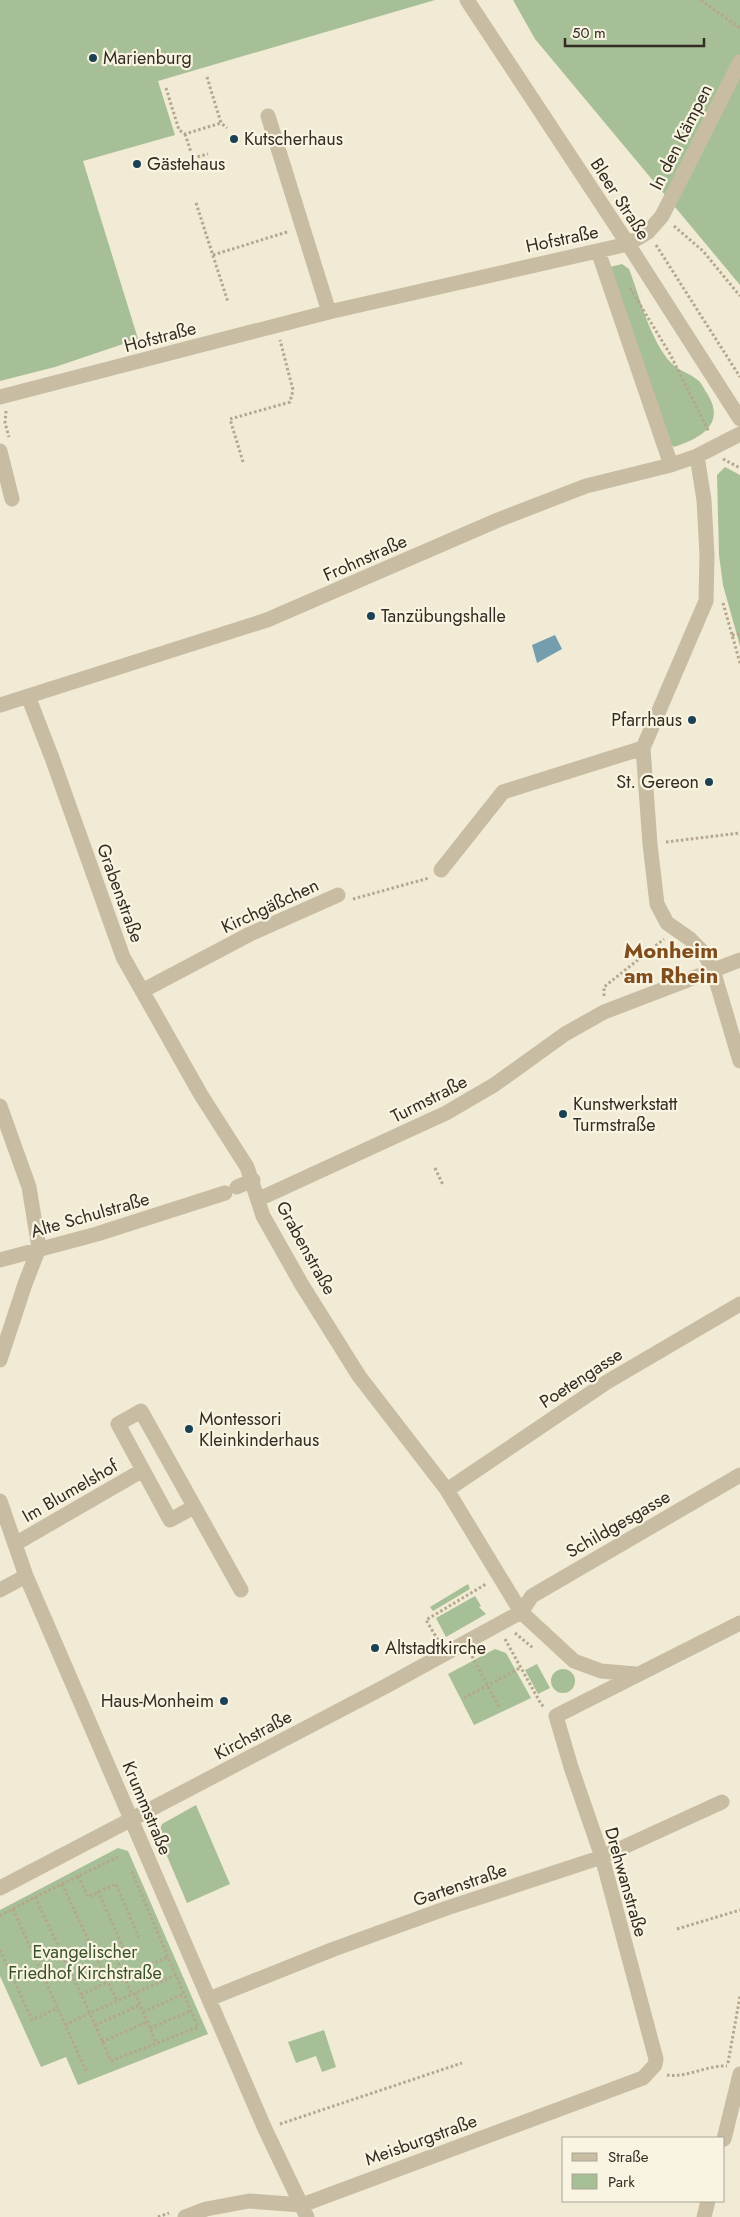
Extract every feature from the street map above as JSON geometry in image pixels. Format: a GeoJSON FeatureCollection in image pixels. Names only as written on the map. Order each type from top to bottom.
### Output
{"type":"FeatureCollection","features":[{"type":"Feature","properties":{"kind":"street","name":"Bleer Straße"},"geometry":{"type":"LineString","coordinates":[[467,0],[628,244],[740,420]]}},
{"type":"Feature","properties":{"kind":"street","name":"In den Kämpen"},"geometry":{"type":"LineString","coordinates":[[628,244],[648,232],[662,216],[740,62]]}},
{"type":"Feature","properties":{"kind":"street"},"geometry":{"type":"LineString","coordinates":[[268,116],[329,312]]}},
{"type":"Feature","properties":{"kind":"street","name":"Hofstraße"},"geometry":{"type":"LineString","coordinates":[[0,397],[329,312],[628,244]]}},
{"type":"Feature","properties":{"kind":"street"},"geometry":{"type":"LineString","coordinates":[[598,250],[671,465]]}},
{"type":"Feature","properties":{"kind":"street","name":"Frohnstraße"},"geometry":{"type":"LineString","coordinates":[[0,705],[267,620],[498,520],[586,486],[671,465],[697,456],[740,434]]}},
{"type":"Feature","properties":{"kind":"street"},"geometry":{"type":"LineString","coordinates":[[0,451],[12,500]]}},
{"type":"Feature","properties":{"kind":"street"},"geometry":{"type":"LineString","coordinates":[[697,456],[704,500],[707,555],[706,601],[643,748],[650,844],[658,904],[667,923],[690,939],[704,954],[713,970],[740,1061]]}},
{"type":"Feature","properties":{"kind":"street","name":"Grabenstraße"},"geometry":{"type":"LineString","coordinates":[[28,696],[123,957],[201,1095],[247,1167],[259,1198],[263,1216],[302,1285],[359,1376],[447,1490],[521,1612],[574,1661],[601,1671],[636,1674]]}},
{"type":"Feature","properties":{"kind":"street"},"geometry":{"type":"LineString","coordinates":[[441,870],[503,792],[643,748]]}},
{"type":"Feature","properties":{"kind":"street","name":"Kirchgäßchen"},"geometry":{"type":"LineString","coordinates":[[142,991],[250,934],[338,894]]}},
{"type":"Feature","properties":{"kind":"street","name":"Turmstraße"},"geometry":{"type":"LineString","coordinates":[[259,1198],[446,1113],[494,1086],[566,1034],[604,1012],[740,960]]}},
{"type":"Feature","properties":{"kind":"street"},"geometry":{"type":"LineString","coordinates":[[0,1106],[29,1187],[39,1248],[0,1360]]}},
{"type":"Feature","properties":{"kind":"street","name":"Alte Schulstraße"},"geometry":{"type":"LineString","coordinates":[[0,1260],[97,1234],[190,1205],[253,1180]]}},
{"type":"Feature","properties":{"kind":"street","name":"Poetengasse"},"geometry":{"type":"LineString","coordinates":[[447,1490],[607,1382],[740,1304]]}},
{"type":"Feature","properties":{"kind":"street","name":"Im Blumelshof"},"geometry":{"type":"LineString","coordinates":[[194,1506],[170,1520],[118,1424],[141,1411],[241,1590]]}},
{"type":"Feature","properties":{"kind":"street","name":"Im Blumelshof"},"geometry":{"type":"LineString","coordinates":[[15,1544],[144,1470]]}},
{"type":"Feature","properties":{"kind":"street","name":"Schildgesgasse"},"geometry":{"type":"LineString","coordinates":[[521,1612],[532,1596],[740,1474]]}},
{"type":"Feature","properties":{"kind":"street","name":"Krummstraße"},"geometry":{"type":"LineString","coordinates":[[0,1501],[26,1576],[209,1999],[272,2127],[305,2211]]}},
{"type":"Feature","properties":{"kind":"street"},"geometry":{"type":"LineString","coordinates":[[0,1590],[26,1576]]}},
{"type":"Feature","properties":{"kind":"street","name":"Kirchstraße"},"geometry":{"type":"LineString","coordinates":[[0,1888],[132,1820],[521,1612]]}},
{"type":"Feature","properties":{"kind":"street"},"geometry":{"type":"LineString","coordinates":[[556,1716],[740,1623]]}},
{"type":"Feature","properties":{"kind":"street","name":"Drehwanstraße"},"geometry":{"type":"LineString","coordinates":[[556,1716],[571,1767],[602,1857],[656,2062]]}},
{"type":"Feature","properties":{"kind":"street","name":"Gartenstraße"},"geometry":{"type":"LineString","coordinates":[[209,1999],[447,1908],[602,1857],[722,1802]]}},
{"type":"Feature","properties":{"kind":"street","name":"Meisburgstraße"},"geometry":{"type":"LineString","coordinates":[[180,2214],[249,2201],[305,2211],[643,2078],[656,2062]]}},
{"type":"Feature","properties":{"kind":"street"},"geometry":{"type":"LineString","coordinates":[[724,2137],[734,2069]]}},
{"type":"Feature","properties":{"kind":"street"},"geometry":{"type":"LineString","coordinates":[[704,2217],[708,2202]]}},
{"type":"Feature","properties":{"kind":"path"},"geometry":{"type":"LineString","coordinates":[[701,0],[740,28]]}},
{"type":"Feature","properties":{"kind":"path"},"geometry":{"type":"LineString","coordinates":[[207,77],[221,123],[227,128]]}},
{"type":"Feature","properties":{"kind":"path"},"geometry":{"type":"LineString","coordinates":[[166,88],[179,130],[185,134],[193,158],[208,154]]}},
{"type":"Feature","properties":{"kind":"path"},"geometry":{"type":"LineString","coordinates":[[185,134],[221,123]]}},
{"type":"Feature","properties":{"kind":"path"},"geometry":{"type":"LineString","coordinates":[[196,203],[228,302]]}},
{"type":"Feature","properties":{"kind":"path"},"geometry":{"type":"LineString","coordinates":[[662,216],[703,252],[740,296]]}},
{"type":"Feature","properties":{"kind":"path"},"geometry":{"type":"LineString","coordinates":[[213,255],[302,227]]}},
{"type":"Feature","properties":{"kind":"path"},"geometry":{"type":"LineString","coordinates":[[648,232],[740,377]]}},
{"type":"Feature","properties":{"kind":"path"},"geometry":{"type":"LineString","coordinates":[[627,283],[670,354],[717,446]]}},
{"type":"Feature","properties":{"kind":"path"},"geometry":{"type":"LineString","coordinates":[[243,462],[230,419],[290,402],[293,390],[276,326]]}},
{"type":"Feature","properties":{"kind":"path"},"geometry":{"type":"LineString","coordinates":[[722,600],[740,663]]}},
{"type":"Feature","properties":{"kind":"path"},"geometry":{"type":"LineString","coordinates":[[732,635],[740,634]]}},
{"type":"Feature","properties":{"kind":"path"},"geometry":{"type":"LineString","coordinates":[[667,842],[740,833]]}},
{"type":"Feature","properties":{"kind":"path","name":"Kirchgäßchen"},"geometry":{"type":"LineString","coordinates":[[338,894],[354,900],[432,878],[441,870]]}},
{"type":"Feature","properties":{"kind":"path"},"geometry":{"type":"LineString","coordinates":[[604,1012],[604,987],[676,930]]}},
{"type":"Feature","properties":{"kind":"path"},"geometry":{"type":"LineString","coordinates":[[435,1168],[443,1185]]}},
{"type":"Feature","properties":{"kind":"path"},"geometry":{"type":"LineString","coordinates":[[436,1637],[426,1620],[500,1576]]}},
{"type":"Feature","properties":{"kind":"path"},"geometry":{"type":"LineString","coordinates":[[497,1643],[515,1633],[537,1652]]}},
{"type":"Feature","properties":{"kind":"path"},"geometry":{"type":"LineString","coordinates":[[505,1638],[541,1704],[556,1716]]}},
{"type":"Feature","properties":{"kind":"path"},"geometry":{"type":"LineString","coordinates":[[430,1646],[439,1642],[446,1653]]}},
{"type":"Feature","properties":{"kind":"path"},"geometry":{"type":"LineString","coordinates":[[464,1643],[500,1708]]}},
{"type":"Feature","properties":{"kind":"path"},"geometry":{"type":"LineString","coordinates":[[463,1660],[480,1652]]}},
{"type":"Feature","properties":{"kind":"path"},"geometry":{"type":"LineString","coordinates":[[464,1698],[520,1668]]}},
{"type":"Feature","properties":{"kind":"path"},"geometry":{"type":"LineString","coordinates":[[0,1916],[118,1857]]}},
{"type":"Feature","properties":{"kind":"path"},"geometry":{"type":"LineString","coordinates":[[35,1897],[111,2061],[198,2027],[131,1870]]}},
{"type":"Feature","properties":{"kind":"path"},"geometry":{"type":"LineString","coordinates":[[78,1876],[88,1897],[116,1884],[139,1938]]}},
{"type":"Feature","properties":{"kind":"path"},"geometry":{"type":"LineString","coordinates":[[62,1884],[117,2001]]}},
{"type":"Feature","properties":{"kind":"path"},"geometry":{"type":"LineString","coordinates":[[98,1892],[126,1954],[116,1958],[123,1976],[140,2005],[156,2043]]}},
{"type":"Feature","properties":{"kind":"path"},"geometry":{"type":"LineString","coordinates":[[23,1898],[25,1903]]}},
{"type":"Feature","properties":{"kind":"path"},"geometry":{"type":"LineString","coordinates":[[13,1909],[86,2071]]}},
{"type":"Feature","properties":{"kind":"path"},"geometry":{"type":"LineString","coordinates":[[677,1929],[740,1910]]}},
{"type":"Feature","properties":{"kind":"path"},"geometry":{"type":"LineString","coordinates":[[0,1950],[32,2020],[58,2008]]}},
{"type":"Feature","properties":{"kind":"path"},"geometry":{"type":"LineString","coordinates":[[123,1976],[168,1957]]}},
{"type":"Feature","properties":{"kind":"path"},"geometry":{"type":"LineString","coordinates":[[65,2024],[195,1967]]}},
{"type":"Feature","properties":{"kind":"path"},"geometry":{"type":"LineString","coordinates":[[81,1995],[108,1982]]}},
{"type":"Feature","properties":{"kind":"path"},"geometry":{"type":"LineString","coordinates":[[143,2012],[184,1994]]}},
{"type":"Feature","properties":{"kind":"path"},"geometry":{"type":"LineString","coordinates":[[656,2062],[666,2074],[674,2076],[716,2066],[734,2069],[740,1996]]}},
{"type":"Feature","properties":{"kind":"path"},"geometry":{"type":"LineString","coordinates":[[95,2025],[140,2005]]}},
{"type":"Feature","properties":{"kind":"path"},"geometry":{"type":"LineString","coordinates":[[150,2028],[191,2011]]}},
{"type":"Feature","properties":{"kind":"path"},"geometry":{"type":"LineString","coordinates":[[102,2042],[147,2022]]}},
{"type":"Feature","properties":{"kind":"path"},"geometry":{"type":"LineString","coordinates":[[272,2127],[462,2062]]}},
{"type":"Feature","properties":{"kind":"path"},"geometry":{"type":"LineString","coordinates":[[272,2127],[282,2133]]}},
{"type":"Feature","properties":{"kind":"path"},"geometry":{"type":"LineString","coordinates":[[158,2217],[180,2214]]}},
{"type":"Feature","properties":{"kind":"green space"},"geometry":{"type":"Polygon","coordinates":[[[0,0],[435,0],[158,81],[175,135],[83,161],[138,339],[55,367],[0,381],[0,0]]]}},
{"type":"Feature","properties":{"kind":"green space"},"geometry":{"type":"Polygon","coordinates":[[[513,0],[740,0],[740,285],[535,39],[513,0]]]}},
{"type":"Feature","properties":{"kind":"green space"},"geometry":{"type":"Polygon","coordinates":[[[622,264],[629,269],[646,318],[663,353],[674,366],[700,382],[713,406],[714,415],[712,423],[707,429],[692,440],[674,447],[667,440],[610,267],[622,264]]]}},
{"type":"Feature","properties":{"kind":"green space"},"geometry":{"type":"Polygon","coordinates":[[[725,467],[740,475],[740,646],[723,585],[719,555],[717,475],[725,467]]]}},
{"type":"Feature","properties":{"kind":"green space"},"geometry":{"type":"Polygon","coordinates":[[[468,1584],[470,1589],[433,1611],[430,1607],[468,1584]]]}},
{"type":"Feature","properties":{"kind":"green space"},"geometry":{"type":"Polygon","coordinates":[[[475,1596],[481,1606],[479,1607],[486,1614],[446,1637],[436,1618],[475,1596]]]}},
{"type":"Feature","properties":{"kind":"green space"},"geometry":{"type":"Polygon","coordinates":[[[495,1649],[506,1653],[531,1698],[474,1725],[448,1674],[495,1649]]]}},
{"type":"Feature","properties":{"kind":"green space"},"geometry":{"type":"Polygon","coordinates":[[[537,1664],[550,1688],[538,1694],[525,1670],[537,1664]]]}},
{"type":"Feature","properties":{"kind":"green space"},"geometry":{"type":"Polygon","coordinates":[[[563,1669],[568,1670],[574,1676],[574,1686],[568,1692],[563,1693],[558,1692],[552,1686],[551,1681],[552,1676],[558,1670],[563,1669]]]}},
{"type":"Feature","properties":{"kind":"green space"},"geometry":{"type":"Polygon","coordinates":[[[196,1805],[230,1884],[187,1903],[158,1835],[162,1824],[196,1805]]]}},
{"type":"Feature","properties":{"kind":"green space","name":"Evangelischer Friedhof Kirchstraße"},"geometry":{"type":"Polygon","coordinates":[[[118,1848],[128,1851],[208,2034],[78,2085],[66,2057],[41,2067],[0,1976],[0,1910],[118,1848]]]}},
{"type":"Feature","properties":{"kind":"green space"},"geometry":{"type":"Polygon","coordinates":[[[324,2030],[336,2067],[322,2072],[316,2056],[296,2063],[288,2042],[324,2030]]]}},
{"type":"Feature","properties":{"kind":"water"},"geometry":{"type":"Polygon","coordinates":[[[555,635],[562,649],[537,663],[532,645],[555,635]]]}},
{"type":"Feature","properties":{"kind":"place","name":"Marienburg"},"geometry":{"type":"Point","coordinates":[93,58]}},
{"type":"Feature","properties":{"kind":"place","name":"Kutscherhaus"},"geometry":{"type":"Point","coordinates":[234,139]}},
{"type":"Feature","properties":{"kind":"place","name":"Gästehaus"},"geometry":{"type":"Point","coordinates":[137,164]}},
{"type":"Feature","properties":{"kind":"place","name":"Tanzübungshalle"},"geometry":{"type":"Point","coordinates":[371,616]}},
{"type":"Feature","properties":{"kind":"place","name":"Pfarrhaus"},"geometry":{"type":"Point","coordinates":[692,720]}},
{"type":"Feature","properties":{"kind":"place","name":"St. Gereon"},"geometry":{"type":"Point","coordinates":[709,782]}},
{"type":"Feature","properties":{"kind":"place","name":"Kunstwerkstatt Turmstraße"},"geometry":{"type":"Point","coordinates":[563,1114]}},
{"type":"Feature","properties":{"kind":"place","name":"Montessori Kleinkinderhaus"},"geometry":{"type":"Point","coordinates":[189,1429]}},
{"type":"Feature","properties":{"kind":"place","name":"Altstadtkirche"},"geometry":{"type":"Point","coordinates":[375,1648]}},
{"type":"Feature","properties":{"kind":"place","name":"Haus-Monheim"},"geometry":{"type":"Point","coordinates":[224,1701]}},
{"type":"Feature","properties":{"kind":"district","name":"Monheim am Rhein"},"geometry":{"type":"Point","coordinates":[671,962]}}]}
